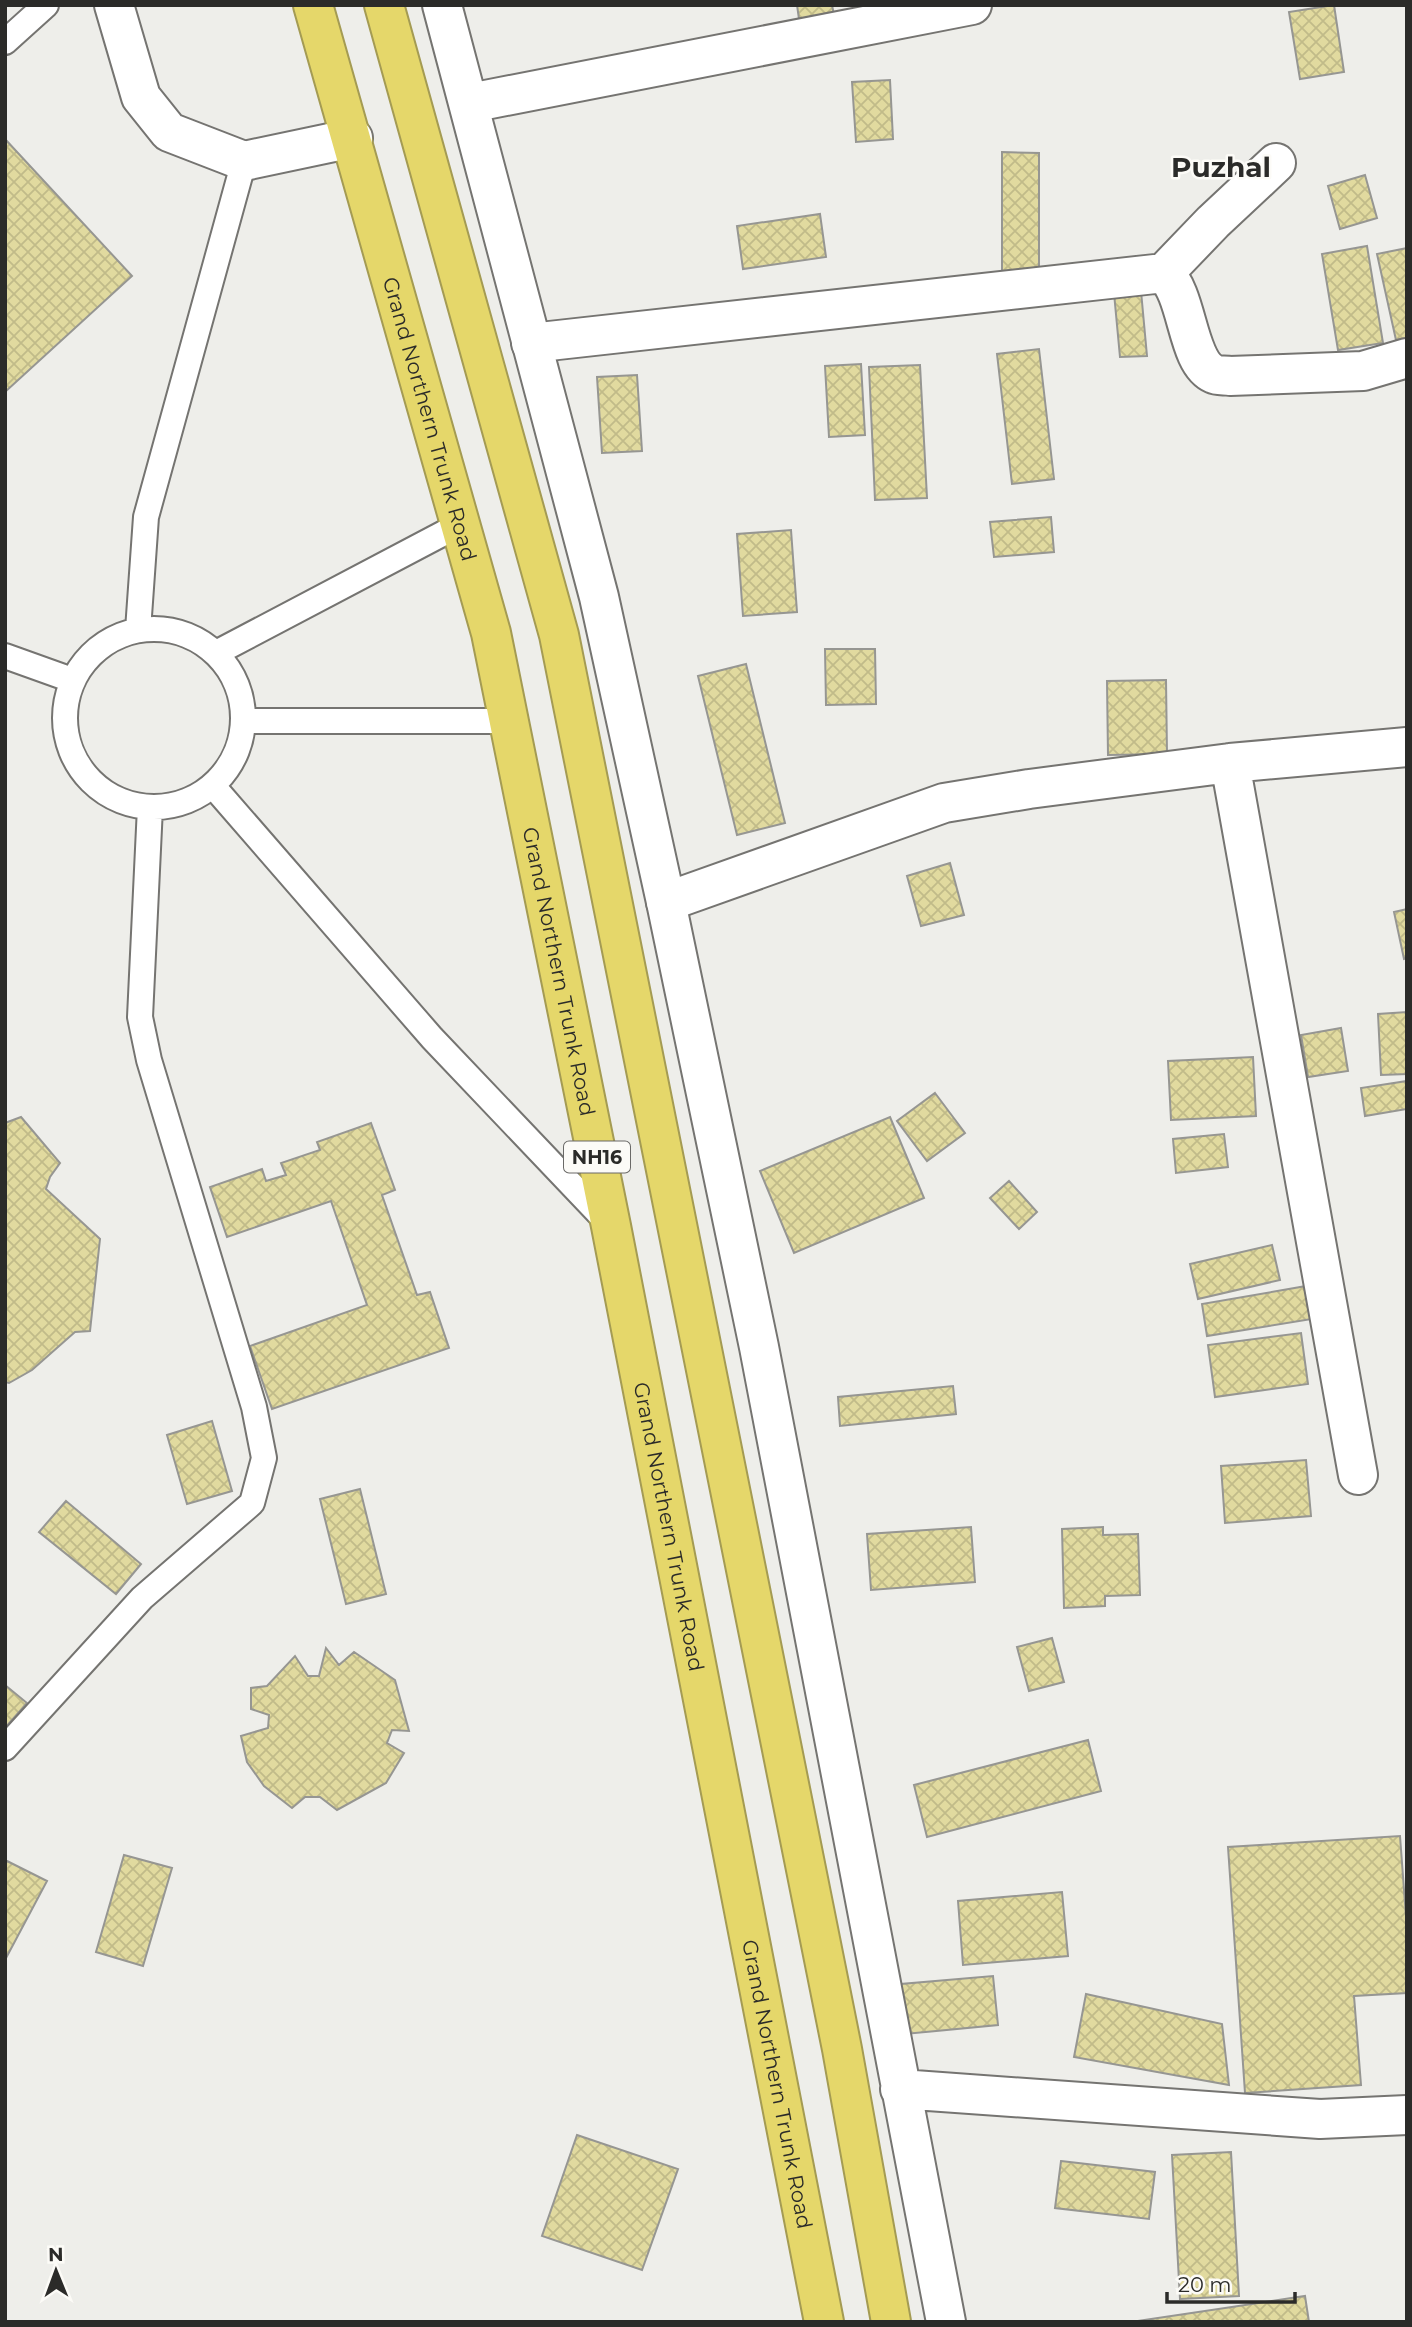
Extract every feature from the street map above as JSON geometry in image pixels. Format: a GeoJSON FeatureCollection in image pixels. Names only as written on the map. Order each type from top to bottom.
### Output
{"type":"FeatureCollection","features":[{"type":"Feature","properties":{"kind":"highway","name":"Grand Northern Trunk Road"},"geometry":{"type":"LineString","coordinates":[[313,5],[353,138],[491,633],[611,1226],[824,2322]]}},
{"type":"Feature","properties":{"kind":"highway","name":"NH16"},"geometry":{"type":"LineString","coordinates":[[384,5],[559,635],[842,2049],[891,2322]]}},
{"type":"Feature","properties":{"kind":"street"},"geometry":{"type":"LineString","coordinates":[[114,5],[141,97],[169,132],[244,161],[353,138]]}},
{"type":"Feature","properties":{"kind":"street"},"geometry":{"type":"LineString","coordinates":[[442,5],[599,597],[666,902],[759,1347],[946,2322]]}},
{"type":"Feature","properties":{"kind":"street"},"geometry":{"type":"LineString","coordinates":[[470,103],[972,5]]}},
{"type":"Feature","properties":{"kind":"street"},"geometry":{"type":"LineString","coordinates":[[531,343],[1164,273],[1276,163]]}},
{"type":"Feature","properties":{"kind":"street"},"geometry":{"type":"LineString","coordinates":[[1164,273],[1171,279],[1182,303],[1200,363],[1214,374],[1230,376],[1363,371],[1407,358]]}},
{"type":"Feature","properties":{"kind":"street"},"geometry":{"type":"LineString","coordinates":[[666,902],[944,803],[1230,763],[1407,747]]}},
{"type":"Feature","properties":{"kind":"street"},"geometry":{"type":"LineString","coordinates":[[1230,763],[1358,1475]]}},
{"type":"Feature","properties":{"kind":"street"},"geometry":{"type":"LineString","coordinates":[[901,2089],[1320,2119],[1407,2115]]}},
{"type":"Feature","properties":{"kind":"lane"},"geometry":{"type":"LineString","coordinates":[[5,42],[46,5]]}},
{"type":"Feature","properties":{"kind":"lane"},"geometry":{"type":"LineString","coordinates":[[138,630],[146,517],[244,161]]}},
{"type":"Feature","properties":{"kind":"lane"},"geometry":{"type":"LineString","coordinates":[[216,653],[461,524]]}},
{"type":"Feature","properties":{"kind":"lane"},"geometry":{"type":"LineString","coordinates":[[166,629],[193,637],[216,653],[232,673],[241,696],[244,721],[240,745],[229,767],[213,786],[195,798],[173,806],[150,807],[121,802],[96,786],[77,764],[66,737],[64,708],[72,680],[88,657],[111,639],[138,630],[166,629]]}},
{"type":"Feature","properties":{"kind":"lane"},"geometry":{"type":"LineString","coordinates":[[5,656],[72,680]]}},
{"type":"Feature","properties":{"kind":"lane"},"geometry":{"type":"LineString","coordinates":[[244,721],[510,721]]}},
{"type":"Feature","properties":{"kind":"lane"},"geometry":{"type":"LineString","coordinates":[[213,786],[432,1038],[611,1226]]}},
{"type":"Feature","properties":{"kind":"lane"},"geometry":{"type":"LineString","coordinates":[[5,1748],[142,1598],[252,1503],[264,1458],[254,1407],[149,1060],[140,1017],[150,807]]}},
{"type":"Feature","properties":{"kind":"building"},"geometry":{"type":"Polygon","coordinates":[[[797,5],[832,5],[835,20],[800,26],[797,5]]]}},
{"type":"Feature","properties":{"kind":"building"},"geometry":{"type":"Polygon","coordinates":[[[1334,5],[1344,72],[1300,79],[1289,12],[1334,5]]]}},
{"type":"Feature","properties":{"kind":"building"},"geometry":{"type":"Polygon","coordinates":[[[890,80],[893,139],[856,142],[852,82],[890,80]]]}},
{"type":"Feature","properties":{"kind":"building"},"geometry":{"type":"Polygon","coordinates":[[[5,139],[132,276],[5,392],[5,139]]]}},
{"type":"Feature","properties":{"kind":"building"},"geometry":{"type":"Polygon","coordinates":[[[1002,152],[1039,153],[1039,272],[1002,273],[1002,152]]]}},
{"type":"Feature","properties":{"kind":"building"},"geometry":{"type":"Polygon","coordinates":[[[1365,175],[1377,218],[1340,229],[1328,186],[1365,175]]]}},
{"type":"Feature","properties":{"kind":"building"},"geometry":{"type":"Polygon","coordinates":[[[820,214],[826,257],[743,269],[737,226],[820,214]]]}},
{"type":"Feature","properties":{"kind":"building"},"geometry":{"type":"Polygon","coordinates":[[[1367,246],[1383,343],[1338,350],[1322,254],[1367,246]]]}},
{"type":"Feature","properties":{"kind":"building"},"geometry":{"type":"Polygon","coordinates":[[[1407,248],[1407,338],[1396,340],[1377,254],[1407,248]]]}},
{"type":"Feature","properties":{"kind":"building"},"geometry":{"type":"Polygon","coordinates":[[[1141,291],[1147,356],[1120,357],[1114,293],[1141,291]]]}},
{"type":"Feature","properties":{"kind":"building"},"geometry":{"type":"Polygon","coordinates":[[[1039,349],[1054,479],[1012,484],[997,354],[1039,349]]]}},
{"type":"Feature","properties":{"kind":"building"},"geometry":{"type":"Polygon","coordinates":[[[861,364],[865,435],[829,437],[825,366],[861,364]]]}},
{"type":"Feature","properties":{"kind":"building"},"geometry":{"type":"Polygon","coordinates":[[[920,365],[927,498],[875,500],[869,367],[920,365]]]}},
{"type":"Feature","properties":{"kind":"building"},"geometry":{"type":"Polygon","coordinates":[[[637,375],[642,451],[602,453],[597,377],[637,375]]]}},
{"type":"Feature","properties":{"kind":"building"},"geometry":{"type":"Polygon","coordinates":[[[1051,517],[1054,552],[994,557],[990,522],[1051,517]]]}},
{"type":"Feature","properties":{"kind":"building"},"geometry":{"type":"Polygon","coordinates":[[[791,530],[797,612],[743,616],[737,534],[791,530]]]}},
{"type":"Feature","properties":{"kind":"building"},"geometry":{"type":"Polygon","coordinates":[[[825,649],[875,649],[876,704],[826,705],[825,649]]]}},
{"type":"Feature","properties":{"kind":"building"},"geometry":{"type":"Polygon","coordinates":[[[746,664],[785,823],[737,835],[698,676],[746,664]]]}},
{"type":"Feature","properties":{"kind":"building"},"geometry":{"type":"Polygon","coordinates":[[[1166,680],[1167,754],[1108,755],[1107,681],[1166,680]]]}},
{"type":"Feature","properties":{"kind":"building"},"geometry":{"type":"Polygon","coordinates":[[[950,863],[964,915],[921,926],[907,876],[950,863]]]}},
{"type":"Feature","properties":{"kind":"building"},"geometry":{"type":"Polygon","coordinates":[[[1407,909],[1407,958],[1404,959],[1394,912],[1407,909]]]}},
{"type":"Feature","properties":{"kind":"building"},"geometry":{"type":"Polygon","coordinates":[[[1407,1012],[1407,1074],[1381,1075],[1378,1014],[1407,1012]]]}},
{"type":"Feature","properties":{"kind":"building"},"geometry":{"type":"Polygon","coordinates":[[[1341,1028],[1348,1071],[1308,1077],[1301,1035],[1341,1028]]]}},
{"type":"Feature","properties":{"kind":"building"},"geometry":{"type":"Polygon","coordinates":[[[1253,1057],[1256,1116],[1171,1120],[1168,1061],[1253,1057]]]}},
{"type":"Feature","properties":{"kind":"building"},"geometry":{"type":"Polygon","coordinates":[[[1407,1081],[1407,1109],[1365,1116],[1361,1088],[1407,1081]]]}},
{"type":"Feature","properties":{"kind":"building"},"geometry":{"type":"Polygon","coordinates":[[[935,1093],[965,1133],[927,1161],[897,1121],[935,1093]]]}},
{"type":"Feature","properties":{"kind":"building"},"geometry":{"type":"Polygon","coordinates":[[[21,1117],[60,1163],[50,1177],[46,1189],[100,1239],[90,1331],[75,1332],[32,1370],[9,1383],[5,1382],[5,1123],[21,1117]]]}},
{"type":"Feature","properties":{"kind":"building"},"geometry":{"type":"Polygon","coordinates":[[[890,1117],[924,1198],[794,1253],[760,1171],[890,1117]]]}},
{"type":"Feature","properties":{"kind":"building"},"geometry":{"type":"Polygon","coordinates":[[[371,1123],[395,1190],[382,1195],[417,1295],[430,1292],[449,1348],[272,1409],[250,1346],[367,1305],[331,1201],[227,1237],[210,1187],[262,1169],[266,1181],[286,1175],[281,1163],[320,1150],[317,1142],[371,1123]]]}},
{"type":"Feature","properties":{"kind":"building"},"geometry":{"type":"Polygon","coordinates":[[[1224,1134],[1228,1167],[1176,1173],[1173,1139],[1224,1134]]]}},
{"type":"Feature","properties":{"kind":"building"},"geometry":{"type":"Polygon","coordinates":[[[1009,1181],[1037,1212],[1019,1229],[990,1198],[1009,1181]]]}},
{"type":"Feature","properties":{"kind":"building"},"geometry":{"type":"Polygon","coordinates":[[[1272,1245],[1280,1280],[1198,1299],[1190,1264],[1272,1245]]]}},
{"type":"Feature","properties":{"kind":"building"},"geometry":{"type":"Polygon","coordinates":[[[1312,1285],[1318,1318],[1207,1336],[1202,1304],[1312,1285]]]}},
{"type":"Feature","properties":{"kind":"building"},"geometry":{"type":"Polygon","coordinates":[[[1301,1333],[1308,1384],[1215,1397],[1208,1345],[1301,1333]]]}},
{"type":"Feature","properties":{"kind":"building"},"geometry":{"type":"Polygon","coordinates":[[[953,1386],[956,1414],[840,1426],[838,1397],[953,1386]]]}},
{"type":"Feature","properties":{"kind":"building"},"geometry":{"type":"Polygon","coordinates":[[[212,1421],[232,1491],[187,1504],[167,1435],[212,1421]]]}},
{"type":"Feature","properties":{"kind":"building"},"geometry":{"type":"Polygon","coordinates":[[[1306,1460],[1311,1516],[1225,1523],[1221,1466],[1306,1460]]]}},
{"type":"Feature","properties":{"kind":"building"},"geometry":{"type":"Polygon","coordinates":[[[360,1489],[386,1594],[346,1604],[320,1499],[360,1489]]]}},
{"type":"Feature","properties":{"kind":"building"},"geometry":{"type":"Polygon","coordinates":[[[66,1501],[141,1564],[116,1594],[39,1532],[66,1501]]]}},
{"type":"Feature","properties":{"kind":"building"},"geometry":{"type":"Polygon","coordinates":[[[971,1527],[975,1582],[871,1590],[867,1534],[971,1527]]]}},
{"type":"Feature","properties":{"kind":"building"},"geometry":{"type":"Polygon","coordinates":[[[1103,1527],[1103,1535],[1138,1534],[1140,1595],[1105,1596],[1105,1606],[1064,1608],[1062,1529],[1103,1527]]]}},
{"type":"Feature","properties":{"kind":"building"},"geometry":{"type":"Polygon","coordinates":[[[1052,1638],[1064,1682],[1029,1691],[1017,1647],[1052,1638]]]}},
{"type":"Feature","properties":{"kind":"building"},"geometry":{"type":"Polygon","coordinates":[[[326,1648],[339,1665],[354,1652],[395,1680],[409,1731],[392,1730],[387,1743],[404,1753],[386,1783],[337,1810],[320,1797],[305,1797],[292,1808],[264,1786],[247,1762],[241,1736],[268,1728],[269,1715],[251,1709],[251,1688],[267,1686],[295,1656],[308,1676],[319,1676],[326,1648]]]}},
{"type":"Feature","properties":{"kind":"building"},"geometry":{"type":"Polygon","coordinates":[[[5,1685],[27,1703],[5,1728],[5,1685]]]}},
{"type":"Feature","properties":{"kind":"building"},"geometry":{"type":"Polygon","coordinates":[[[1088,1740],[1101,1791],[927,1837],[914,1785],[1088,1740]]]}},
{"type":"Feature","properties":{"kind":"building"},"geometry":{"type":"Polygon","coordinates":[[[1400,1836],[1407,1930],[1407,1993],[1354,1996],[1361,2085],[1245,2093],[1228,1847],[1400,1836]]]}},
{"type":"Feature","properties":{"kind":"building"},"geometry":{"type":"Polygon","coordinates":[[[124,1855],[172,1868],[143,1966],[96,1952],[124,1855]]]}},
{"type":"Feature","properties":{"kind":"building"},"geometry":{"type":"Polygon","coordinates":[[[7,1861],[47,1881],[5,1960],[5,1865],[7,1861]]]}},
{"type":"Feature","properties":{"kind":"building"},"geometry":{"type":"Polygon","coordinates":[[[1062,1892],[1068,1956],[963,1965],[958,1901],[1062,1892]]]}},
{"type":"Feature","properties":{"kind":"building"},"geometry":{"type":"Polygon","coordinates":[[[993,1976],[998,2025],[905,2034],[901,1984],[993,1976]]]}},
{"type":"Feature","properties":{"kind":"building"},"geometry":{"type":"Polygon","coordinates":[[[1086,1994],[1222,2024],[1229,2085],[1074,2057],[1086,1994]]]}},
{"type":"Feature","properties":{"kind":"building"},"geometry":{"type":"Polygon","coordinates":[[[577,2135],[678,2169],[642,2270],[542,2236],[577,2135]]]}},
{"type":"Feature","properties":{"kind":"building"},"geometry":{"type":"Polygon","coordinates":[[[1231,2152],[1239,2296],[1180,2299],[1172,2155],[1231,2152]]]}},
{"type":"Feature","properties":{"kind":"building"},"geometry":{"type":"Polygon","coordinates":[[[1061,2161],[1155,2172],[1149,2219],[1055,2208],[1061,2161]]]}},
{"type":"Feature","properties":{"kind":"building"},"geometry":{"type":"Polygon","coordinates":[[[1305,2296],[1309,2322],[1131,2322],[1305,2296]]]}},
{"type":"Feature","properties":{"kind":"district","name":"Puzhal"},"geometry":{"type":"Point","coordinates":[1221,167]}}]}
